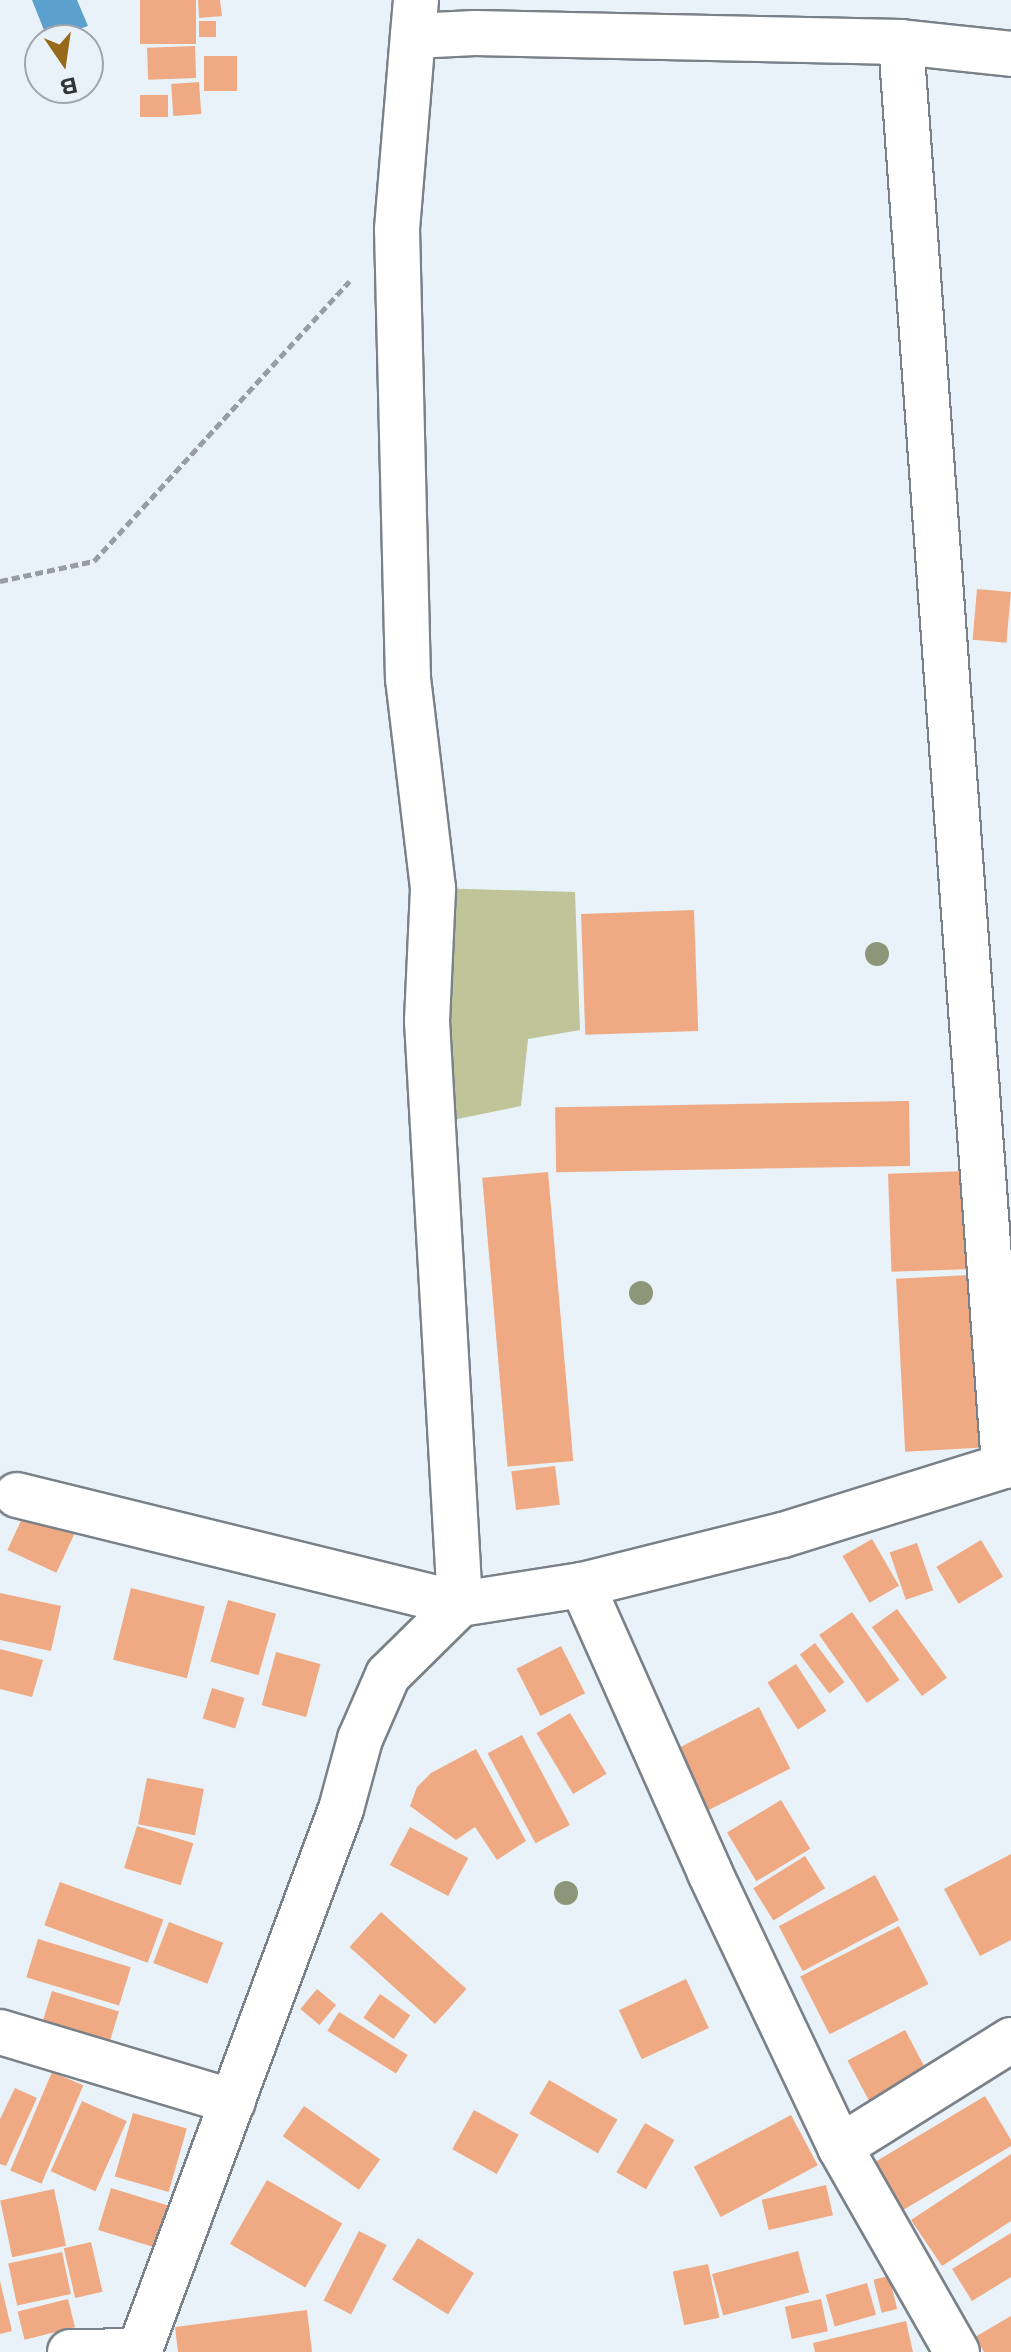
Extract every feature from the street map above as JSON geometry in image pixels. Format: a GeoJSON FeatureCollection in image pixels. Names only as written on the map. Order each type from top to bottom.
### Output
{"type":"FeatureCollection","features":[{"type":"Feature","properties":{"kind":"street"},"geometry":{"type":"LineString","coordinates":[[70,2352],[139,2351],[341,1809],[360,1739],[388,1675],[460,1604],[427,1021],[433,888],[408,679],[397,229],[415,18],[475,33],[901,42],[1011,54]]}},
{"type":"Feature","properties":{"kind":"street"},"geometry":{"type":"LineString","coordinates":[[17,1495],[460,1604],[582,1585],[783,1535],[1007,1465],[901,42]]}},
{"type":"Feature","properties":{"kind":"street"},"geometry":{"type":"LineString","coordinates":[[582,1585],[710,1873],[840,2147],[957,2352]]}},
{"type":"Feature","properties":{"kind":"street"},"geometry":{"type":"LineString","coordinates":[[0,2032],[233,2102]]}},
{"type":"Feature","properties":{"kind":"street"},"geometry":{"type":"LineString","coordinates":[[840,2147],[1011,2040]]}},
{"type":"Feature","properties":{"kind":"path"},"geometry":{"type":"LineString","coordinates":[[0,581],[94,561],[397,229]]}},
{"type":"Feature","properties":{"kind":"green space"},"geometry":{"type":"Polygon","coordinates":[[[433,888],[575,892],[580,1030],[528,1039],[521,1106],[433,1124],[433,888]]]}},
{"type":"Feature","properties":{"kind":"water"},"geometry":{"type":"Polygon","coordinates":[[[32,0],[77,0],[87,24],[42,24],[32,0]]]}},
{"type":"Feature","properties":{"kind":"building"},"geometry":{"type":"Polygon","coordinates":[[[140,0],[196,0],[196,44],[140,44],[140,0]]]}},
{"type":"Feature","properties":{"kind":"building"},"geometry":{"type":"Polygon","coordinates":[[[198,0],[220,0],[222,16],[199,18],[198,0]]]}},
{"type":"Feature","properties":{"kind":"building"},"geometry":{"type":"Polygon","coordinates":[[[199,21],[216,21],[216,37],[199,37],[199,21]]]}},
{"type":"Feature","properties":{"kind":"building"},"geometry":{"type":"Polygon","coordinates":[[[195,46],[196,78],[148,80],[147,48],[195,46]]]}},
{"type":"Feature","properties":{"kind":"building"},"geometry":{"type":"Polygon","coordinates":[[[204,56],[237,56],[237,91],[204,91],[204,56]]]}},
{"type":"Feature","properties":{"kind":"building"},"geometry":{"type":"Polygon","coordinates":[[[199,82],[201,114],[173,116],[171,84],[199,82]]]}},
{"type":"Feature","properties":{"kind":"building"},"geometry":{"type":"Polygon","coordinates":[[[140,95],[168,95],[168,117],[140,117],[140,95]]]}},
{"type":"Feature","properties":{"kind":"building"},"geometry":{"type":"Polygon","coordinates":[[[977,589],[1011,592],[1006,643],[973,640],[977,589]]]}},
{"type":"Feature","properties":{"kind":"building"},"geometry":{"type":"Polygon","coordinates":[[[694,910],[698,1031],[585,1035],[581,914],[694,910]]]}},
{"type":"Feature","properties":{"kind":"building"},"geometry":{"type":"Polygon","coordinates":[[[909,1101],[910,1166],[556,1172],[555,1107],[909,1101]]]}},
{"type":"Feature","properties":{"kind":"building"},"geometry":{"type":"Polygon","coordinates":[[[969,1171],[972,1269],[891,1272],[888,1174],[969,1171]]]}},
{"type":"Feature","properties":{"kind":"building"},"geometry":{"type":"Polygon","coordinates":[[[548,1172],[573,1461],[508,1467],[482,1178],[548,1172]]]}},
{"type":"Feature","properties":{"kind":"building"},"geometry":{"type":"Polygon","coordinates":[[[970,1275],[979,1448],[905,1452],[896,1279],[970,1275]]]}},
{"type":"Feature","properties":{"kind":"building"},"geometry":{"type":"Polygon","coordinates":[[[555,1466],[560,1505],[516,1510],[511,1471],[555,1466]]]}},
{"type":"Feature","properties":{"kind":"building"},"geometry":{"type":"Polygon","coordinates":[[[26,1510],[75,1533],[56,1573],[7,1550],[26,1510]]]}},
{"type":"Feature","properties":{"kind":"building"},"geometry":{"type":"Polygon","coordinates":[[[872,1539],[899,1586],[870,1603],[843,1556],[872,1539]]]}},
{"type":"Feature","properties":{"kind":"building"},"geometry":{"type":"Polygon","coordinates":[[[981,1540],[1003,1577],[959,1604],[936,1567],[981,1540]]]}},
{"type":"Feature","properties":{"kind":"building"},"geometry":{"type":"Polygon","coordinates":[[[917,1543],[933,1590],[906,1600],[890,1552],[917,1543]]]}},
{"type":"Feature","properties":{"kind":"building"},"geometry":{"type":"Polygon","coordinates":[[[131,1588],[205,1606],[187,1678],[113,1660],[131,1588]]]}},
{"type":"Feature","properties":{"kind":"building"},"geometry":{"type":"Polygon","coordinates":[[[0,1593],[61,1606],[51,1651],[0,1640],[0,1593]]]}},
{"type":"Feature","properties":{"kind":"building"},"geometry":{"type":"Polygon","coordinates":[[[228,1600],[276,1614],[258,1675],[210,1662],[228,1600]]]}},
{"type":"Feature","properties":{"kind":"building"},"geometry":{"type":"Polygon","coordinates":[[[897,1609],[947,1678],[922,1696],[872,1627],[897,1609]]]}},
{"type":"Feature","properties":{"kind":"building"},"geometry":{"type":"Polygon","coordinates":[[[852,1612],[900,1680],[867,1703],[819,1635],[852,1612]]]}},
{"type":"Feature","properties":{"kind":"building"},"geometry":{"type":"Polygon","coordinates":[[[815,1643],[844,1682],[829,1694],[800,1654],[815,1643]]]}},
{"type":"Feature","properties":{"kind":"building"},"geometry":{"type":"Polygon","coordinates":[[[561,1646],[585,1693],[541,1716],[516,1669],[561,1646]]]}},
{"type":"Feature","properties":{"kind":"building"},"geometry":{"type":"Polygon","coordinates":[[[0,1649],[43,1660],[32,1697],[0,1689],[0,1649]]]}},
{"type":"Feature","properties":{"kind":"building"},"geometry":{"type":"Polygon","coordinates":[[[276,1652],[320,1664],[306,1717],[262,1705],[276,1652]]]}},
{"type":"Feature","properties":{"kind":"building"},"geometry":{"type":"Polygon","coordinates":[[[796,1664],[826,1711],[798,1729],[767,1683],[796,1664]]]}},
{"type":"Feature","properties":{"kind":"building"},"geometry":{"type":"Polygon","coordinates":[[[212,1688],[245,1698],[235,1729],[203,1719],[212,1688]]]}},
{"type":"Feature","properties":{"kind":"building"},"geometry":{"type":"Polygon","coordinates":[[[759,1707],[790,1768],[703,1813],[672,1751],[759,1707]]]}},
{"type":"Feature","properties":{"kind":"building"},"geometry":{"type":"Polygon","coordinates":[[[570,1713],[607,1774],[573,1794],[537,1733],[570,1713]]]}},
{"type":"Feature","properties":{"kind":"building"},"geometry":{"type":"Polygon","coordinates":[[[522,1735],[570,1825],[535,1843],[488,1753],[522,1735]]]}},
{"type":"Feature","properties":{"kind":"building"},"geometry":{"type":"Polygon","coordinates":[[[476,1749],[526,1841],[497,1860],[475,1827],[456,1840],[410,1806],[417,1787],[431,1773],[476,1749]]]}},
{"type":"Feature","properties":{"kind":"building"},"geometry":{"type":"Polygon","coordinates":[[[147,1778],[204,1789],[195,1835],[138,1824],[147,1778]]]}},
{"type":"Feature","properties":{"kind":"building"},"geometry":{"type":"Polygon","coordinates":[[[781,1800],[810,1849],[756,1881],[727,1832],[781,1800]]]}},
{"type":"Feature","properties":{"kind":"building"},"geometry":{"type":"Polygon","coordinates":[[[137,1826],[193,1843],[181,1885],[124,1868],[137,1826]]]}},
{"type":"Feature","properties":{"kind":"building"},"geometry":{"type":"Polygon","coordinates":[[[410,1827],[468,1858],[448,1896],[390,1865],[410,1827]]]}},
{"type":"Feature","properties":{"kind":"building"},"geometry":{"type":"Polygon","coordinates":[[[1011,1854],[1011,1940],[980,1956],[944,1889],[1011,1854]]]}},
{"type":"Feature","properties":{"kind":"building"},"geometry":{"type":"Polygon","coordinates":[[[805,1856],[825,1888],[773,1921],[753,1888],[805,1856]]]}},
{"type":"Feature","properties":{"kind":"building"},"geometry":{"type":"Polygon","coordinates":[[[875,1875],[899,1920],[803,1971],[779,1926],[875,1875]]]}},
{"type":"Feature","properties":{"kind":"building"},"geometry":{"type":"Polygon","coordinates":[[[60,1882],[163,1920],[148,1963],[44,1925],[60,1882]]]}},
{"type":"Feature","properties":{"kind":"building"},"geometry":{"type":"Polygon","coordinates":[[[381,1912],[466,1989],[435,2024],[350,1947],[381,1912]]]}},
{"type":"Feature","properties":{"kind":"building"},"geometry":{"type":"Polygon","coordinates":[[[169,1922],[223,1943],[207,1984],[153,1963],[169,1922]]]}},
{"type":"Feature","properties":{"kind":"building"},"geometry":{"type":"Polygon","coordinates":[[[899,1926],[929,1984],[830,2034],[800,1976],[899,1926]]]}},
{"type":"Feature","properties":{"kind":"building"},"geometry":{"type":"Polygon","coordinates":[[[38,1939],[131,1967],[119,2006],[26,1977],[38,1939]]]}},
{"type":"Feature","properties":{"kind":"building"},"geometry":{"type":"Polygon","coordinates":[[[686,1979],[709,2028],[642,2059],[619,2010],[686,1979]]]}},
{"type":"Feature","properties":{"kind":"building"},"geometry":{"type":"Polygon","coordinates":[[[317,1989],[336,2005],[319,2025],[300,2009],[317,1989]]]}},
{"type":"Feature","properties":{"kind":"building"},"geometry":{"type":"Polygon","coordinates":[[[52,1991],[119,2011],[107,2051],[40,2030],[52,1991]]]}},
{"type":"Feature","properties":{"kind":"building"},"geometry":{"type":"Polygon","coordinates":[[[380,1994],[410,2015],[394,2039],[363,2018],[380,1994]]]}},
{"type":"Feature","properties":{"kind":"building"},"geometry":{"type":"Polygon","coordinates":[[[339,2012],[408,2055],[396,2074],[327,2031],[339,2012]]]}},
{"type":"Feature","properties":{"kind":"building"},"geometry":{"type":"Polygon","coordinates":[[[905,2030],[928,2073],[871,2104],[848,2061],[905,2030]]]}},
{"type":"Feature","properties":{"kind":"building"},"geometry":{"type":"Polygon","coordinates":[[[52,2072],[83,2085],[41,2184],[10,2170],[52,2072]]]}},
{"type":"Feature","properties":{"kind":"building"},"geometry":{"type":"Polygon","coordinates":[[[549,2080],[617,2120],[598,2153],[530,2114],[549,2080]]]}},
{"type":"Feature","properties":{"kind":"building"},"geometry":{"type":"Polygon","coordinates":[[[15,2088],[37,2098],[6,2166],[0,2164],[0,2119],[15,2088]]]}},
{"type":"Feature","properties":{"kind":"building"},"geometry":{"type":"Polygon","coordinates":[[[985,2096],[1011,2140],[1011,2146],[898,2213],[870,2165],[985,2096]]]}},
{"type":"Feature","properties":{"kind":"building"},"geometry":{"type":"Polygon","coordinates":[[[82,2101],[127,2121],[95,2191],[51,2171],[82,2101]]]}},
{"type":"Feature","properties":{"kind":"building"},"geometry":{"type":"Polygon","coordinates":[[[304,2106],[380,2159],[359,2190],[283,2136],[304,2106]]]}},
{"type":"Feature","properties":{"kind":"building"},"geometry":{"type":"Polygon","coordinates":[[[474,2110],[519,2135],[497,2174],[452,2149],[474,2110]]]}},
{"type":"Feature","properties":{"kind":"building"},"geometry":{"type":"Polygon","coordinates":[[[133,2113],[187,2128],[169,2192],[115,2176],[133,2113]]]}},
{"type":"Feature","properties":{"kind":"building"},"geometry":{"type":"Polygon","coordinates":[[[791,2115],[818,2165],[721,2217],[694,2167],[791,2115]]]}},
{"type":"Feature","properties":{"kind":"building"},"geometry":{"type":"Polygon","coordinates":[[[645,2123],[674,2140],[646,2189],[617,2172],[645,2123]]]}},
{"type":"Feature","properties":{"kind":"building"},"geometry":{"type":"Polygon","coordinates":[[[1011,2154],[1011,2221],[942,2266],[911,2220],[1011,2154]]]}},
{"type":"Feature","properties":{"kind":"building"},"geometry":{"type":"Polygon","coordinates":[[[267,2180],[342,2224],[305,2288],[230,2244],[267,2180]]]}},
{"type":"Feature","properties":{"kind":"building"},"geometry":{"type":"Polygon","coordinates":[[[826,2185],[833,2215],[769,2230],[762,2200],[826,2185]]]}},
{"type":"Feature","properties":{"kind":"building"},"geometry":{"type":"Polygon","coordinates":[[[111,2188],[171,2206],[158,2248],[98,2230],[111,2188]]]}},
{"type":"Feature","properties":{"kind":"building"},"geometry":{"type":"Polygon","coordinates":[[[54,2189],[66,2246],[12,2257],[0,2200],[54,2189]]]}},
{"type":"Feature","properties":{"kind":"building"},"geometry":{"type":"Polygon","coordinates":[[[359,2231],[387,2245],[351,2315],[324,2300],[359,2231]]]}},
{"type":"Feature","properties":{"kind":"building"},"geometry":{"type":"Polygon","coordinates":[[[1011,2233],[1011,2277],[972,2301],[952,2269],[1011,2233]]]}},
{"type":"Feature","properties":{"kind":"building"},"geometry":{"type":"Polygon","coordinates":[[[418,2238],[474,2273],[448,2315],[392,2280],[418,2238]]]}},
{"type":"Feature","properties":{"kind":"building"},"geometry":{"type":"Polygon","coordinates":[[[91,2242],[102,2292],[75,2298],[64,2248],[91,2242]]]}},
{"type":"Feature","properties":{"kind":"building"},"geometry":{"type":"Polygon","coordinates":[[[798,2251],[809,2293],[723,2316],[712,2274],[798,2251]]]}},
{"type":"Feature","properties":{"kind":"building"},"geometry":{"type":"Polygon","coordinates":[[[62,2252],[71,2294],[17,2305],[8,2263],[62,2252]]]}},
{"type":"Feature","properties":{"kind":"building"},"geometry":{"type":"Polygon","coordinates":[[[708,2264],[719,2318],[684,2325],[673,2271],[708,2264]]]}},
{"type":"Feature","properties":{"kind":"building"},"geometry":{"type":"Polygon","coordinates":[[[889,2276],[897,2309],[882,2313],[873,2280],[889,2276]]]}},
{"type":"Feature","properties":{"kind":"building"},"geometry":{"type":"Polygon","coordinates":[[[0,2281],[12,2331],[0,2334],[0,2281]]]}},
{"type":"Feature","properties":{"kind":"building"},"geometry":{"type":"Polygon","coordinates":[[[867,2283],[876,2315],[835,2327],[826,2295],[867,2283]]]}},
{"type":"Feature","properties":{"kind":"building"},"geometry":{"type":"Polygon","coordinates":[[[68,2299],[75,2327],[25,2340],[18,2312],[68,2299]]]}},
{"type":"Feature","properties":{"kind":"building"},"geometry":{"type":"Polygon","coordinates":[[[821,2299],[828,2331],[792,2339],[785,2307],[821,2299]]]}},
{"type":"Feature","properties":{"kind":"building"},"geometry":{"type":"Polygon","coordinates":[[[307,2310],[312,2352],[178,2352],[175,2327],[307,2310]]]}},
{"type":"Feature","properties":{"kind":"building"},"geometry":{"type":"Polygon","coordinates":[[[1011,2316],[1011,2352],[984,2352],[975,2337],[1011,2316]]]}},
{"type":"Feature","properties":{"kind":"building"},"geometry":{"type":"Polygon","coordinates":[[[906,2321],[913,2352],[815,2352],[813,2343],[906,2321]]]}}]}
